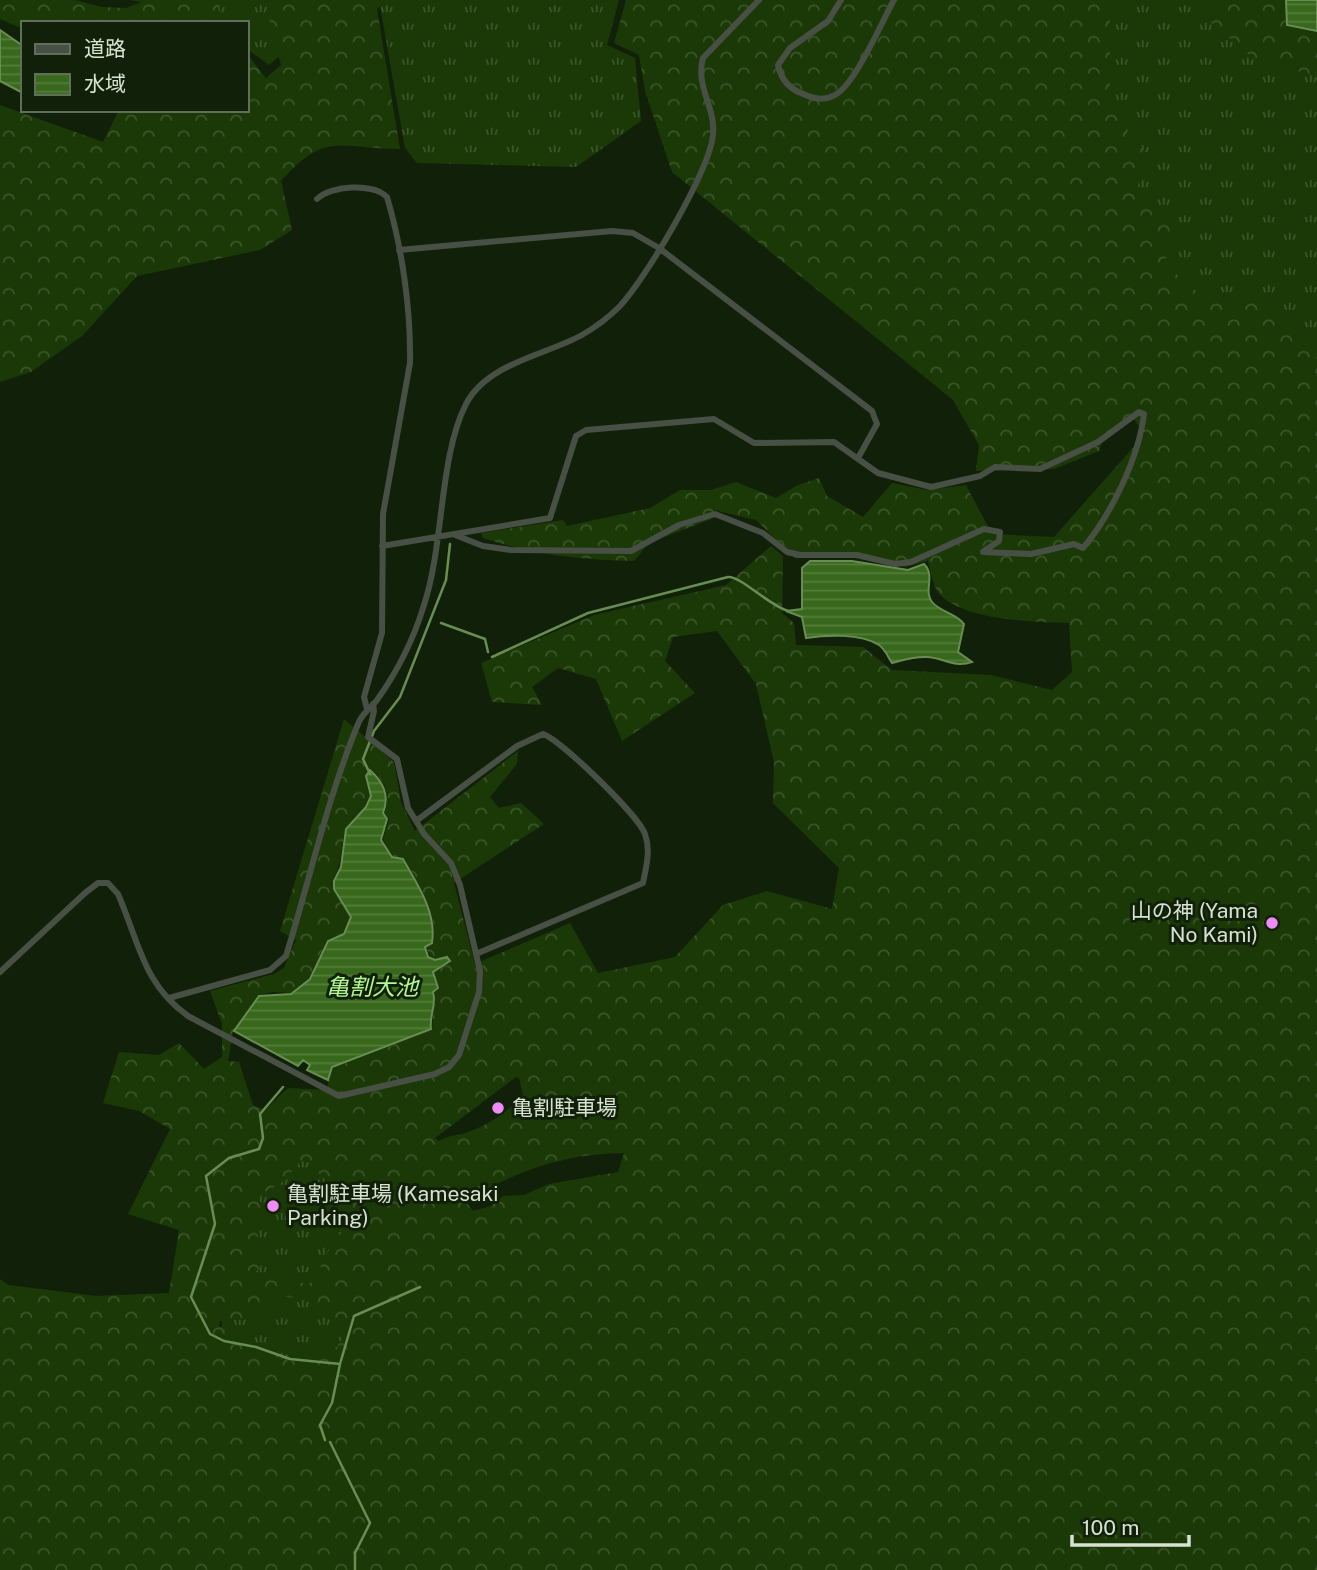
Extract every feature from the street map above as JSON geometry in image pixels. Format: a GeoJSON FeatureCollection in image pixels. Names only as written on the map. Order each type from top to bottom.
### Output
{"type":"FeatureCollection","features":[{"type":"Feature","properties":{"kind":"street"},"geometry":{"type":"LineString","coordinates":[[169,998],[270,970],[282,963],[337,781],[359,720],[370,707],[419,622],[439,537],[455,439],[467,402],[488,380],[505,369],[582,335],[603,321],[624,301],[659,248],[705,162],[713,137],[699,71],[703,58],[759,0]]}},
{"type":"Feature","properties":{"kind":"street"},"geometry":{"type":"LineString","coordinates":[[841,0],[828,21],[790,48],[778,65],[785,83],[799,93],[818,99],[834,96],[851,79],[894,0]]}},
{"type":"Feature","properties":{"kind":"street"},"geometry":{"type":"LineString","coordinates":[[0,972],[85,893],[98,883],[108,883],[118,894],[152,981],[174,1007],[339,1096],[435,1074],[459,1055],[479,992],[480,971],[457,874],[416,821],[404,795],[400,765],[371,738],[374,711],[364,696],[383,633],[383,514],[410,363],[411,340],[399,250],[390,208],[381,191],[348,189],[327,192],[317,199]]}},
{"type":"Feature","properties":{"kind":"street"},"geometry":{"type":"LineString","coordinates":[[399,250],[622,230],[659,248],[872,411],[877,424],[858,458]]}},
{"type":"Feature","properties":{"kind":"street"},"geometry":{"type":"LineString","coordinates":[[382,546],[550,518],[576,436],[586,429],[714,419],[754,443],[829,441],[878,473],[931,487],[980,476],[995,467],[1040,469],[1098,442],[1139,412],[1144,414],[1141,437],[1129,467],[1099,527],[1083,548],[1074,544],[1031,554],[983,552],[999,541],[1000,532],[992,528],[962,536],[911,562],[895,564],[857,555],[800,555],[787,552],[763,533],[734,519],[715,514],[679,525],[631,551],[511,550],[483,546],[455,535]]}},
{"type":"Feature","properties":{"kind":"street"},"geometry":{"type":"LineString","coordinates":[[416,821],[517,746],[543,734],[555,741],[593,776],[635,817],[644,831],[648,849],[643,883],[476,954]]}},
{"type":"Feature","properties":{"kind":"green space"},"geometry":{"type":"Polygon","coordinates":[[[0,0],[75,0],[102,7],[126,8],[147,0],[217,0],[221,21],[21,21],[21,28],[0,19],[0,0]]]}},
{"type":"Feature","properties":{"kind":"green space"},"geometry":{"type":"Polygon","coordinates":[[[130,0],[286,0],[284,52],[269,65],[248,50],[248,21],[208,21],[196,12],[130,0]]]}},
{"type":"Feature","properties":{"kind":"green space"},"geometry":{"type":"Polygon","coordinates":[[[269,0],[387,0],[377,9],[400,149],[335,146],[310,154],[281,181],[292,230],[260,250],[137,276],[82,336],[31,372],[0,382],[0,105],[103,142],[118,112],[248,112],[248,55],[266,78],[281,65],[267,11],[269,0]]]}},
{"type":"Feature","properties":{"kind":"green space"},"geometry":{"type":"Polygon","coordinates":[[[379,0],[619,0],[607,45],[635,58],[641,121],[576,167],[417,163],[405,148],[379,0]]]}},
{"type":"Feature","properties":{"kind":"green space"},"geometry":{"type":"Polygon","coordinates":[[[626,0],[1110,0],[1110,88],[1122,127],[1144,149],[1138,186],[1167,221],[1175,248],[1162,262],[1204,297],[1265,303],[1317,359],[1317,1570],[0,1570],[0,1279],[8,1285],[97,1296],[169,1293],[179,1230],[128,1214],[170,1129],[139,1111],[103,1103],[119,1052],[159,1055],[179,1043],[204,1069],[222,1057],[222,1024],[210,991],[274,974],[284,968],[296,940],[280,931],[344,719],[394,762],[401,802],[415,831],[518,751],[517,764],[490,797],[499,808],[521,803],[544,824],[454,883],[475,964],[570,923],[598,973],[675,957],[723,905],[767,891],[832,909],[839,868],[773,803],[774,762],[756,684],[717,631],[673,637],[665,661],[695,693],[622,741],[596,679],[558,668],[532,687],[542,705],[492,702],[481,663],[594,615],[726,585],[771,546],[783,556],[782,613],[794,623],[796,645],[863,647],[892,670],[991,675],[1052,690],[1072,672],[1069,623],[996,617],[958,607],[944,598],[935,587],[928,561],[905,567],[855,558],[795,558],[756,520],[714,510],[711,519],[649,543],[634,561],[558,556],[483,538],[481,533],[563,520],[567,526],[650,508],[680,490],[711,490],[736,482],[776,498],[796,486],[819,478],[827,496],[863,517],[892,483],[927,490],[966,485],[992,534],[1054,537],[1145,434],[1131,415],[1104,435],[1099,451],[1054,469],[976,471],[979,445],[953,400],[672,172],[645,91],[639,55],[614,43],[626,0]],[[370,768],[365,776],[370,796],[365,806],[345,828],[339,866],[333,880],[333,889],[350,917],[343,933],[327,940],[309,978],[291,993],[258,995],[233,1032],[228,1061],[239,1062],[253,1105],[265,1110],[288,1088],[326,1090],[333,1068],[432,1030],[435,992],[439,988],[434,972],[451,962],[448,956],[435,959],[430,956],[426,947],[433,944],[434,932],[430,910],[404,858],[393,856],[383,840],[389,819],[384,813],[387,794],[383,783],[370,768]],[[516,1077],[435,1138],[439,1141],[467,1133],[499,1116],[523,1095],[519,1078],[516,1077]],[[624,1153],[603,1154],[541,1166],[502,1181],[466,1202],[473,1211],[491,1206],[503,1196],[524,1195],[549,1184],[618,1172],[624,1153]],[[301,1161],[280,1184],[261,1194],[259,1201],[262,1209],[254,1253],[261,1263],[260,1269],[247,1276],[251,1281],[316,1282],[324,1257],[349,1222],[354,1223],[357,1215],[349,1200],[314,1169],[312,1163],[301,1161]],[[278,1295],[254,1319],[220,1321],[219,1326],[254,1335],[254,1347],[286,1360],[302,1361],[314,1350],[337,1347],[353,1321],[311,1313],[312,1297],[305,1295],[298,1299],[278,1295]]]}},
{"type":"Feature","properties":{"kind":"green space"},"geometry":{"type":"Polygon","coordinates":[[[1014,0],[1253,0],[1317,28],[1317,482],[929,115],[1014,0]]]}},
{"type":"Feature","properties":{"kind":"green space"},"geometry":{"type":"Polygon","coordinates":[[[1202,0],[1317,0],[1317,76],[1255,60],[1209,21],[1202,0]]]}},
{"type":"Feature","properties":{"kind":"green space"},"geometry":{"type":"Polygon","coordinates":[[[276,1132],[408,1175],[345,1376],[255,1368],[222,1329],[222,1303],[276,1132]]]}},
{"type":"Feature","properties":{"kind":"water"},"geometry":{"type":"Polygon","coordinates":[[[1286,0],[1317,0],[1317,31],[1287,25],[1286,0]]]}},
{"type":"Feature","properties":{"kind":"water"},"geometry":{"type":"Polygon","coordinates":[[[0,30],[21,45],[21,92],[0,81],[0,30]]]}},
{"type":"Feature","properties":{"kind":"water"},"geometry":{"type":"Polygon","coordinates":[[[810,561],[852,561],[908,570],[924,564],[929,573],[932,602],[964,624],[958,652],[972,662],[959,664],[922,657],[892,663],[881,647],[862,638],[806,638],[802,617],[786,611],[802,609],[802,568],[810,561]]]}},
{"type":"Feature","properties":{"kind":"water","name":"亀割大池"},"geometry":{"type":"Polygon","coordinates":[[[370,770],[382,784],[386,800],[383,813],[387,819],[381,840],[392,857],[403,859],[429,909],[433,932],[432,943],[425,947],[428,957],[435,960],[447,957],[450,961],[433,972],[438,988],[433,992],[431,1029],[332,1067],[328,1080],[307,1070],[310,1065],[303,1060],[298,1066],[234,1031],[259,996],[291,994],[310,979],[328,941],[344,934],[351,917],[334,889],[334,881],[341,867],[346,829],[366,807],[371,796],[366,776],[370,770]]]}},
{"type":"Feature","properties":{"kind":"waterway"},"geometry":{"type":"LineString","coordinates":[[370,774],[363,759],[374,731],[400,697],[446,580],[450,544]]}},
{"type":"Feature","properties":{"kind":"waterway"},"geometry":{"type":"LineString","coordinates":[[492,657],[588,613],[728,577],[740,581],[788,611]]}},
{"type":"Feature","properties":{"kind":"waterway"},"geometry":{"type":"LineString","coordinates":[[441,623],[485,639],[488,652]]}},
{"type":"Feature","properties":{"kind":"waterway"},"geometry":{"type":"LineString","coordinates":[[283,1087],[260,1114],[263,1138],[259,1149],[229,1158],[206,1176],[215,1224],[191,1297],[210,1334],[224,1341],[256,1347],[290,1359],[340,1364],[332,1403],[320,1425],[325,1440]]}},
{"type":"Feature","properties":{"kind":"waterway"},"geometry":{"type":"LineString","coordinates":[[340,1364],[354,1316],[420,1287]]}},
{"type":"Feature","properties":{"kind":"waterway"},"geometry":{"type":"LineString","coordinates":[[330,1442],[370,1523],[355,1553],[355,1570]]}},
{"type":"Feature","properties":{"kind":"place","name":"山の神 (Yama No Kami)"},"geometry":{"type":"Point","coordinates":[1272,923]}},
{"type":"Feature","properties":{"kind":"place","name":"亀割駐車場"},"geometry":{"type":"Point","coordinates":[498,1108]}},
{"type":"Feature","properties":{"kind":"place","name":"亀割駐車場 (Kamesaki Parking)"},"geometry":{"type":"Point","coordinates":[273,1206]}}]}
